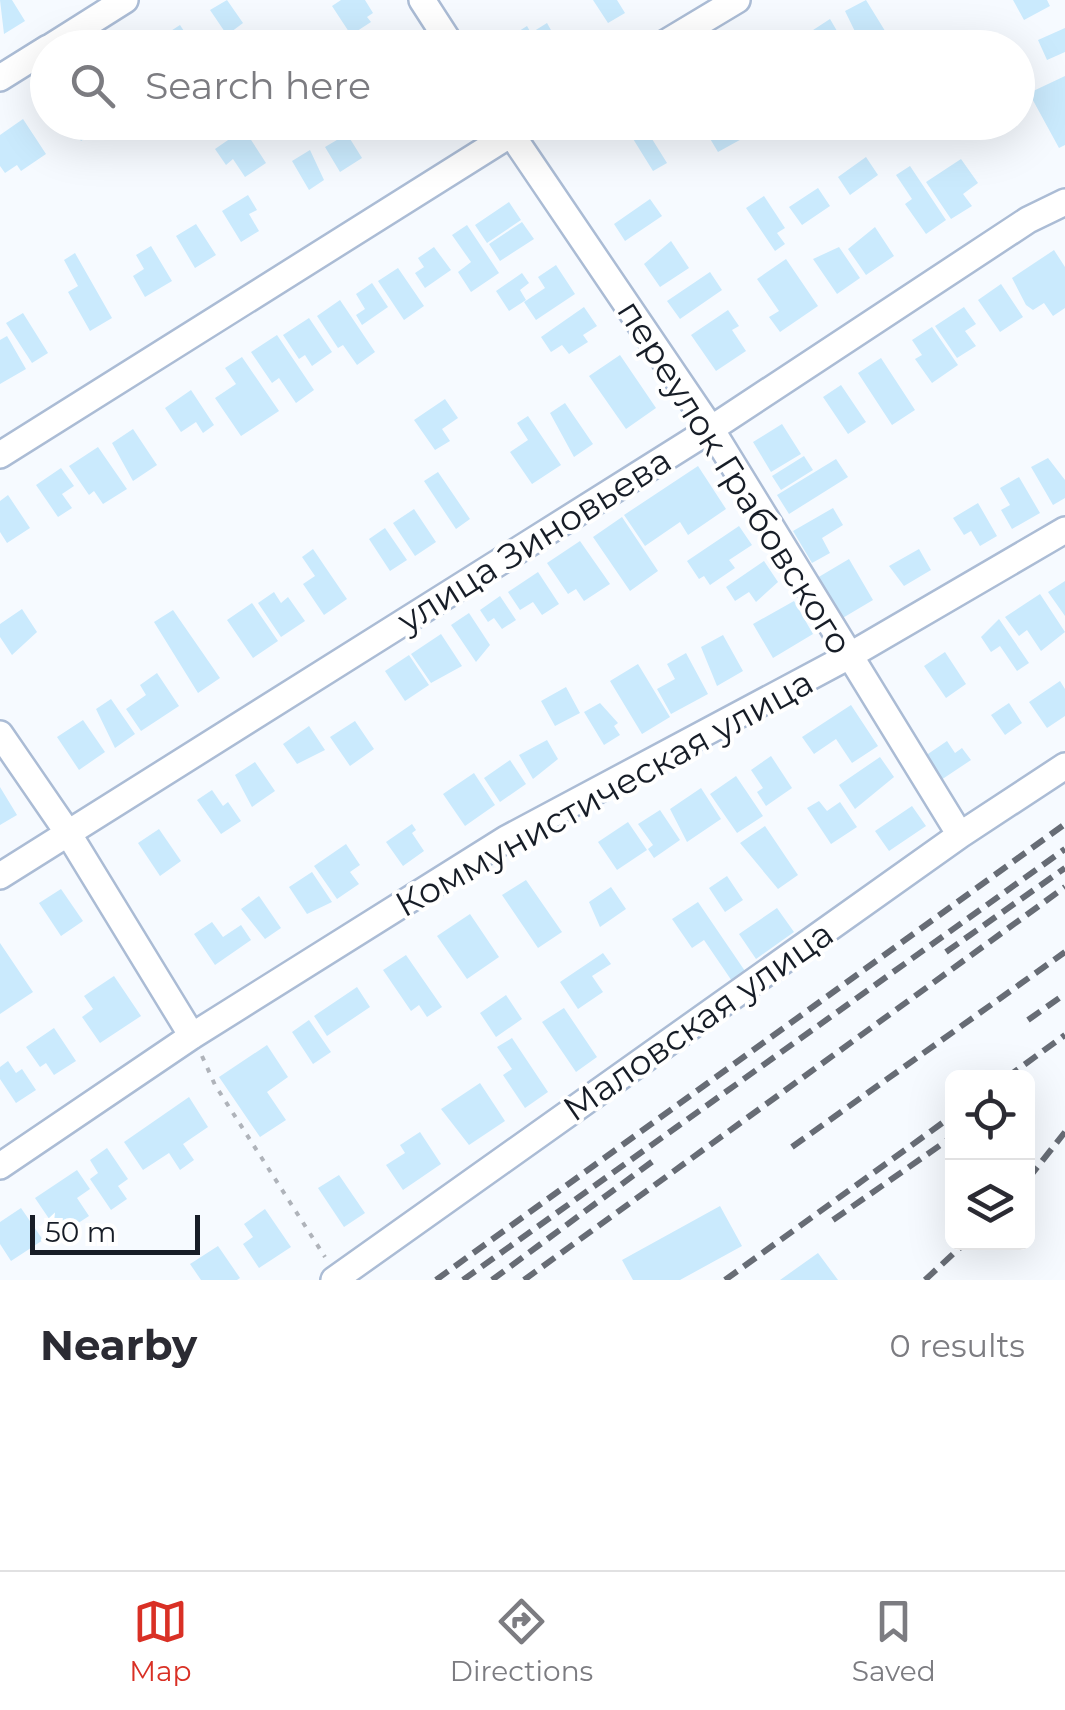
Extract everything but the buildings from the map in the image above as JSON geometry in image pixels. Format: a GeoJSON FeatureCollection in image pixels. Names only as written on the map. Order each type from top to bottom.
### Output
{"type":"FeatureCollection","features":[{"type":"Feature","properties":{"kind":"street"},"geometry":{"type":"LineString","coordinates":[[77,30],[125,0]]}},
{"type":"Feature","properties":{"kind":"street"},"geometry":{"type":"LineString","coordinates":[[422,0],[442,30]]}},
{"type":"Feature","properties":{"kind":"street"},"geometry":{"type":"LineString","coordinates":[[687,30],[737,0]]}},
{"type":"Feature","properties":{"kind":"street"},"geometry":{"type":"LineString","coordinates":[[0,78],[30,59]]}},
{"type":"Feature","properties":{"kind":"street"},"geometry":{"type":"LineString","coordinates":[[0,455],[493,140]]}},
{"type":"Feature","properties":{"kind":"street","name":"переулок Грабовского"},"geometry":{"type":"LineString","coordinates":[[524,140],[711,429],[960,835]]}},
{"type":"Feature","properties":{"kind":"street","name":"улица Зиновьева"},"geometry":{"type":"LineString","coordinates":[[0,876],[711,429],[1028,220],[1065,202]]}},
{"type":"Feature","properties":{"kind":"street","name":"Коммунистическая улица"},"geometry":{"type":"LineString","coordinates":[[0,1166],[192,1036],[506,840],[849,656],[1065,530]]}},
{"type":"Feature","properties":{"kind":"street"},"geometry":{"type":"LineString","coordinates":[[0,734],[68,833],[192,1036]]}},
{"type":"Feature","properties":{"kind":"street","name":"Маловская улица"},"geometry":{"type":"LineString","coordinates":[[336,1279],[960,835],[1065,766]]}},
{"type":"Feature","properties":{"kind":"path"},"geometry":{"type":"LineString","coordinates":[[192,1036],[214,1085],[336,1279]]}},
{"type":"Feature","properties":{"kind":"railway"},"geometry":{"type":"LineString","coordinates":[[436,1280],[1065,824]]}},
{"type":"Feature","properties":{"kind":"railway"},"geometry":{"type":"LineString","coordinates":[[463,1280],[1065,849]]}},
{"type":"Feature","properties":{"kind":"railway"},"geometry":{"type":"LineString","coordinates":[[946,952],[1065,868]]}},
{"type":"Feature","properties":{"kind":"railway"},"geometry":{"type":"LineString","coordinates":[[524,1280],[1065,887]]}},
{"type":"Feature","properties":{"kind":"railway"},"geometry":{"type":"LineString","coordinates":[[792,1147],[1065,952]]}},
{"type":"Feature","properties":{"kind":"railway"},"geometry":{"type":"LineString","coordinates":[[1028,1020],[1065,994]]}},
{"type":"Feature","properties":{"kind":"railway"},"geometry":{"type":"LineString","coordinates":[[1017,1070],[1065,1035]]}},
{"type":"Feature","properties":{"kind":"railway"},"geometry":{"type":"LineString","coordinates":[[725,1280],[945,1121]]}},
{"type":"Feature","properties":{"kind":"railway"},"geometry":{"type":"LineString","coordinates":[[1035,1170],[1065,1132]]}},
{"type":"Feature","properties":{"kind":"railway"},"geometry":{"type":"LineString","coordinates":[[833,1220],[945,1142]]}},
{"type":"Feature","properties":{"kind":"railway"},"geometry":{"type":"LineString","coordinates":[[492,1280],[653,1161]]}},
{"type":"Feature","properties":{"kind":"railway"},"geometry":{"type":"LineString","coordinates":[[925,1280],[957,1250]]}}]}
